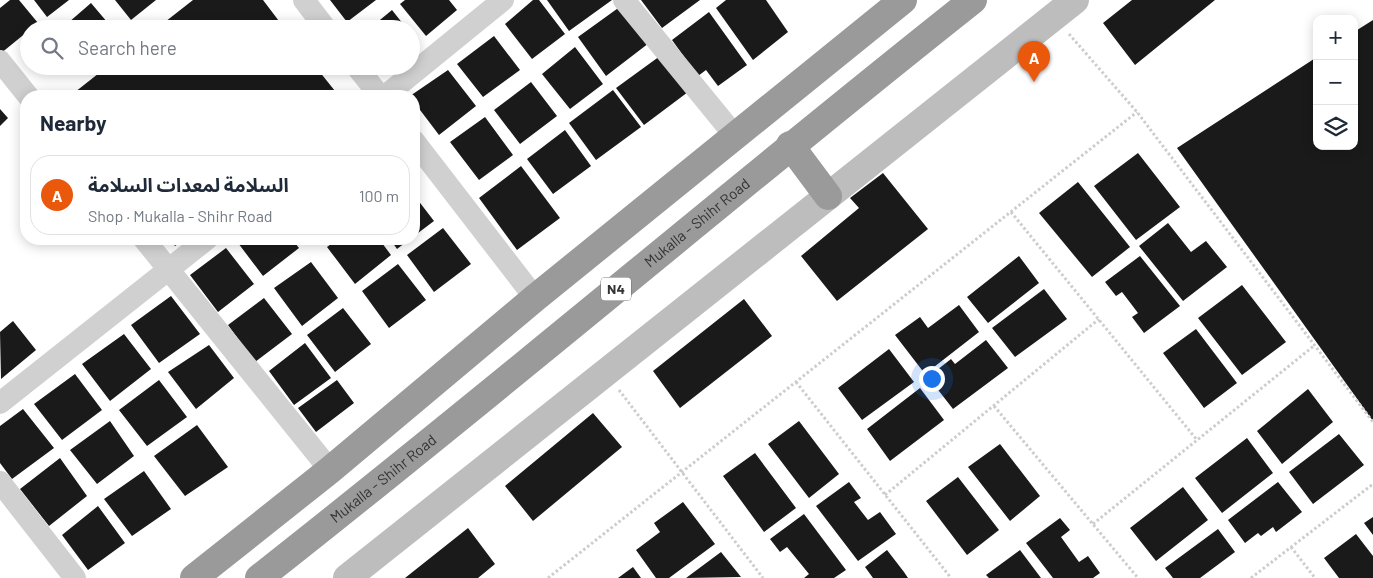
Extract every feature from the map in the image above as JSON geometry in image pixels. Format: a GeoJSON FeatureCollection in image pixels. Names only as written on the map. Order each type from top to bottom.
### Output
{"type":"FeatureCollection","features":[{"type":"Feature","properties":{"kind":"highway"},"geometry":{"type":"LineString","coordinates":[[194,578],[330,470],[535,298],[903,0]]}},
{"type":"Feature","properties":{"kind":"highway","name":"Mukalla - Shihr Road"},"geometry":{"type":"LineString","coordinates":[[259,578],[356,501],[790,145],[973,0]]}},
{"type":"Feature","properties":{"kind":"highway"},"geometry":{"type":"LineString","coordinates":[[790,145],[828,196]]}},
{"type":"Feature","properties":{"kind":"highway"},"geometry":{"type":"LineString","coordinates":[[330,470],[356,501]]}},
{"type":"Feature","properties":{"kind":"street"},"geometry":{"type":"LineString","coordinates":[[304,0],[319,20]]}},
{"type":"Feature","properties":{"kind":"street"},"geometry":{"type":"LineString","coordinates":[[420,68],[503,0]]}},
{"type":"Feature","properties":{"kind":"street"},"geometry":{"type":"LineString","coordinates":[[624,0],[735,136]]}},
{"type":"Feature","properties":{"kind":"street"},"geometry":{"type":"LineString","coordinates":[[347,578],[1075,0]]}},
{"type":"Feature","properties":{"kind":"street"},"geometry":{"type":"LineString","coordinates":[[0,61],[23,90]]}},
{"type":"Feature","properties":{"kind":"street"},"geometry":{"type":"LineString","coordinates":[[363,75],[375,90]]}},
{"type":"Feature","properties":{"kind":"street"},"geometry":{"type":"LineString","coordinates":[[392,90],[411,75]]}},
{"type":"Feature","properties":{"kind":"street"},"geometry":{"type":"LineString","coordinates":[[420,149],[535,298]]}},
{"type":"Feature","properties":{"kind":"street"},"geometry":{"type":"LineString","coordinates":[[149,245],[330,470]]}},
{"type":"Feature","properties":{"kind":"street"},"geometry":{"type":"LineString","coordinates":[[0,403],[199,245]]}},
{"type":"Feature","properties":{"kind":"street"},"geometry":{"type":"LineString","coordinates":[[0,482],[75,578]]}},
{"type":"Feature","properties":{"kind":"path"},"geometry":{"type":"LineString","coordinates":[[1054,17],[1136,112],[1373,422]]}},
{"type":"Feature","properties":{"kind":"path"},"geometry":{"type":"LineString","coordinates":[[548,578],[1136,112]]}},
{"type":"Feature","properties":{"kind":"path"},"geometry":{"type":"LineString","coordinates":[[1011,212],[1197,440]]}},
{"type":"Feature","properties":{"kind":"path"},"geometry":{"type":"LineString","coordinates":[[885,495],[1099,320]]}},
{"type":"Feature","properties":{"kind":"path"},"geometry":{"type":"LineString","coordinates":[[1093,524],[1314,345]]}},
{"type":"Feature","properties":{"kind":"path"},"geometry":{"type":"LineString","coordinates":[[606,373],[764,578]]}},
{"type":"Feature","properties":{"kind":"path"},"geometry":{"type":"LineString","coordinates":[[796,382],[951,578]]}},
{"type":"Feature","properties":{"kind":"path"},"geometry":{"type":"LineString","coordinates":[[994,406],[1138,578]]}},
{"type":"Feature","properties":{"kind":"path"},"geometry":{"type":"LineString","coordinates":[[1252,578],[1373,484]]}},
{"type":"Feature","properties":{"kind":"path"},"geometry":{"type":"LineString","coordinates":[[1291,547],[1315,578]]}},
{"type":"Feature","properties":{"kind":"building"},"geometry":{"type":"Polygon","coordinates":[[[10,0],[19,0],[36,20],[20,20],[20,38],[0,54],[0,8],[10,0]]]}},
{"type":"Feature","properties":{"kind":"building"},"geometry":{"type":"Polygon","coordinates":[[[34,0],[69,0],[47,17],[34,0]]]}},
{"type":"Feature","properties":{"kind":"building"},"geometry":{"type":"Polygon","coordinates":[[[115,0],[156,0],[131,20],[115,0]]]}},
{"type":"Feature","properties":{"kind":"building"},"geometry":{"type":"Polygon","coordinates":[[[193,0],[263,0],[278,20],[167,20],[193,0]]]}},
{"type":"Feature","properties":{"kind":"building"},"geometry":{"type":"Polygon","coordinates":[[[330,0],[376,0],[350,20],[345,20],[330,0]]]}},
{"type":"Feature","properties":{"kind":"building"},"geometry":{"type":"Polygon","coordinates":[[[405,0],[449,0],[457,10],[426,36],[420,29],[420,20],[413,20],[400,4],[405,0]]]}},
{"type":"Feature","properties":{"kind":"building"},"geometry":{"type":"Polygon","coordinates":[[[533,0],[539,0],[565,34],[532,59],[505,24],[533,0]]]}},
{"type":"Feature","properties":{"kind":"building"},"geometry":{"type":"Polygon","coordinates":[[[547,0],[612,0],[569,31],[547,0]]]}},
{"type":"Feature","properties":{"kind":"building"},"geometry":{"type":"Polygon","coordinates":[[[641,0],[700,0],[662,28],[641,0]]]}},
{"type":"Feature","properties":{"kind":"building"},"geometry":{"type":"Polygon","coordinates":[[[726,0],[766,0],[788,32],[753,60],[716,8],[726,0]]]}},
{"type":"Feature","properties":{"kind":"building"},"geometry":{"type":"Polygon","coordinates":[[[1132,0],[1215,0],[1135,65],[1103,23],[1132,0]]]}},
{"type":"Feature","properties":{"kind":"building"},"geometry":{"type":"Polygon","coordinates":[[[91,3],[105,20],[71,20],[91,3]]]}},
{"type":"Feature","properties":{"kind":"building"},"geometry":{"type":"Polygon","coordinates":[[[621,6],[649,43],[606,76],[578,37],[621,6]]]}},
{"type":"Feature","properties":{"kind":"building"},"geometry":{"type":"Polygon","coordinates":[[[392,10],[400,20],[380,20],[392,10]]]}},
{"type":"Feature","properties":{"kind":"building"},"geometry":{"type":"Polygon","coordinates":[[[709,12],[747,65],[718,86],[706,70],[698,76],[672,40],[709,12]]]}},
{"type":"Feature","properties":{"kind":"building"},"geometry":{"type":"Polygon","coordinates":[[[1373,20],[1373,421],[1177,148],[1313,60],[1313,150],[1358,150],[1358,29],[1373,20]]]}},
{"type":"Feature","properties":{"kind":"building"},"geometry":{"type":"Polygon","coordinates":[[[494,36],[520,70],[483,97],[457,64],[494,36]]]}},
{"type":"Feature","properties":{"kind":"building"},"geometry":{"type":"Polygon","coordinates":[[[575,47],[603,84],[570,109],[542,74],[575,47]]]}},
{"type":"Feature","properties":{"kind":"building"},"geometry":{"type":"Polygon","coordinates":[[[660,56],[688,92],[644,125],[616,88],[660,56]]]}},
{"type":"Feature","properties":{"kind":"building"},"geometry":{"type":"Polygon","coordinates":[[[448,70],[476,106],[439,135],[420,110],[419,90],[448,70]]]}},
{"type":"Feature","properties":{"kind":"building"},"geometry":{"type":"Polygon","coordinates":[[[97,75],[322,75],[334,90],[78,90],[97,75]]]}},
{"type":"Feature","properties":{"kind":"building"},"geometry":{"type":"Polygon","coordinates":[[[531,82],[557,116],[520,144],[494,110],[531,82]]]}},
{"type":"Feature","properties":{"kind":"building"},"geometry":{"type":"Polygon","coordinates":[[[613,90],[641,127],[596,160],[569,123],[613,90]]]}},
{"type":"Feature","properties":{"kind":"building"},"geometry":{"type":"Polygon","coordinates":[[[0,109],[8,118],[0,126],[0,109]]]}},
{"type":"Feature","properties":{"kind":"building"},"geometry":{"type":"Polygon","coordinates":[[[485,117],[513,155],[479,180],[450,142],[485,117]]]}},
{"type":"Feature","properties":{"kind":"building"},"geometry":{"type":"Polygon","coordinates":[[[565,130],[591,166],[553,194],[527,159],[565,130]]]}},
{"type":"Feature","properties":{"kind":"building"},"geometry":{"type":"Polygon","coordinates":[[[1138,153],[1180,207],[1136,240],[1094,186],[1138,153]]]}},
{"type":"Feature","properties":{"kind":"building"},"geometry":{"type":"Polygon","coordinates":[[[521,166],[560,218],[517,250],[479,198],[521,166]]]}},
{"type":"Feature","properties":{"kind":"building"},"geometry":{"type":"Polygon","coordinates":[[[883,173],[928,229],[837,301],[801,256],[859,208],[850,198],[883,173]]]}},
{"type":"Feature","properties":{"kind":"building"},"geometry":{"type":"Polygon","coordinates":[[[1078,182],[1130,247],[1092,277],[1039,213],[1078,182]]]}},
{"type":"Feature","properties":{"kind":"building"},"geometry":{"type":"Polygon","coordinates":[[[420,203],[434,221],[420,232],[420,203]]]}},
{"type":"Feature","properties":{"kind":"building"},"geometry":{"type":"Polygon","coordinates":[[[1168,223],[1191,252],[1206,241],[1227,267],[1183,301],[1139,246],[1168,223]]]}},
{"type":"Feature","properties":{"kind":"building"},"geometry":{"type":"Polygon","coordinates":[[[443,228],[471,264],[434,292],[407,255],[443,228]]]}},
{"type":"Feature","properties":{"kind":"building"},"geometry":{"type":"Polygon","coordinates":[[[240,245],[297,245],[299,248],[263,276],[240,245]]]}},
{"type":"Feature","properties":{"kind":"building"},"geometry":{"type":"Polygon","coordinates":[[[330,245],[384,245],[391,255],[355,284],[327,247],[330,245]]]}},
{"type":"Feature","properties":{"kind":"building"},"geometry":{"type":"Polygon","coordinates":[[[394,245],[402,245],[397,249],[394,245]]]}},
{"type":"Feature","properties":{"kind":"building"},"geometry":{"type":"Polygon","coordinates":[[[226,248],[254,284],[218,312],[190,275],[226,248]]]}},
{"type":"Feature","properties":{"kind":"building"},"geometry":{"type":"Polygon","coordinates":[[[1019,256],[1039,283],[988,323],[967,297],[1019,256]]]}},
{"type":"Feature","properties":{"kind":"building"},"geometry":{"type":"Polygon","coordinates":[[[1140,256],[1180,306],[1144,333],[1132,317],[1138,313],[1122,292],[1116,296],[1105,282],[1140,256]]]}},
{"type":"Feature","properties":{"kind":"building"},"geometry":{"type":"Polygon","coordinates":[[[311,262],[338,298],[302,326],[274,288],[311,262]]]}},
{"type":"Feature","properties":{"kind":"building"},"geometry":{"type":"Polygon","coordinates":[[[398,264],[426,300],[389,328],[362,291],[398,264]]]}},
{"type":"Feature","properties":{"kind":"building"},"geometry":{"type":"Polygon","coordinates":[[[1242,285],[1286,342],[1242,375],[1198,318],[1242,285]]]}},
{"type":"Feature","properties":{"kind":"building"},"geometry":{"type":"Polygon","coordinates":[[[1044,289],[1067,319],[1015,357],[992,328],[1044,289]]]}},
{"type":"Feature","properties":{"kind":"building"},"geometry":{"type":"Polygon","coordinates":[[[171,296],[200,334],[159,363],[131,325],[171,296]]]}},
{"type":"Feature","properties":{"kind":"building"},"geometry":{"type":"Polygon","coordinates":[[[264,298],[292,334],[255,362],[228,325],[264,298]]]}},
{"type":"Feature","properties":{"kind":"building"},"geometry":{"type":"Polygon","coordinates":[[[744,299],[772,336],[680,408],[653,371],[744,299]]]}},
{"type":"Feature","properties":{"kind":"building"},"geometry":{"type":"Polygon","coordinates":[[[959,305],[979,332],[925,374],[895,335],[920,317],[928,328],[959,305]]]}},
{"type":"Feature","properties":{"kind":"building"},"geometry":{"type":"Polygon","coordinates":[[[343,308],[371,344],[335,372],[307,335],[343,308]]]}},
{"type":"Feature","properties":{"kind":"building"},"geometry":{"type":"Polygon","coordinates":[[[13,321],[36,350],[1,379],[0,332],[13,321]]]}},
{"type":"Feature","properties":{"kind":"building"},"geometry":{"type":"Polygon","coordinates":[[[1196,329],[1237,383],[1204,408],[1163,353],[1196,329]]]}},
{"type":"Feature","properties":{"kind":"building"},"geometry":{"type":"Polygon","coordinates":[[[124,334],[151,369],[110,401],[82,364],[124,334]]]}},
{"type":"Feature","properties":{"kind":"building"},"geometry":{"type":"Polygon","coordinates":[[[986,340],[1008,368],[953,409],[928,377],[951,359],[955,364],[986,340]]]}},
{"type":"Feature","properties":{"kind":"building"},"geometry":{"type":"Polygon","coordinates":[[[305,343],[331,378],[294,405],[269,371],[305,343]]]}},
{"type":"Feature","properties":{"kind":"building"},"geometry":{"type":"Polygon","coordinates":[[[209,345],[234,378],[196,409],[168,372],[209,345]]]}},
{"type":"Feature","properties":{"kind":"building"},"geometry":{"type":"Polygon","coordinates":[[[889,349],[914,382],[862,420],[838,388],[889,349]]]}},
{"type":"Feature","properties":{"kind":"building"},"geometry":{"type":"Polygon","coordinates":[[[75,374],[102,410],[62,440],[34,404],[75,374]]]}},
{"type":"Feature","properties":{"kind":"building"},"geometry":{"type":"Polygon","coordinates":[[[159,380],[187,417],[147,446],[119,410],[159,380]]]}},
{"type":"Feature","properties":{"kind":"building"},"geometry":{"type":"Polygon","coordinates":[[[337,380],[354,403],[316,432],[298,408],[337,380]]]}},
{"type":"Feature","properties":{"kind":"building"},"geometry":{"type":"Polygon","coordinates":[[[920,388],[944,420],[890,461],[867,429],[920,388]]]}},
{"type":"Feature","properties":{"kind":"building"},"geometry":{"type":"Polygon","coordinates":[[[1308,389],[1333,422],[1282,464],[1257,431],[1308,389]]]}},
{"type":"Feature","properties":{"kind":"building"},"geometry":{"type":"Polygon","coordinates":[[[23,409],[54,448],[12,479],[0,463],[0,426],[23,409]]]}},
{"type":"Feature","properties":{"kind":"building"},"geometry":{"type":"Polygon","coordinates":[[[593,413],[622,447],[533,521],[505,486],[593,413]]]}},
{"type":"Feature","properties":{"kind":"building"},"geometry":{"type":"Polygon","coordinates":[[[110,421],[134,456],[97,484],[70,450],[110,421]]]}},
{"type":"Feature","properties":{"kind":"building"},"geometry":{"type":"Polygon","coordinates":[[[799,421],[839,474],[809,498],[768,444],[799,421]]]}},
{"type":"Feature","properties":{"kind":"building"},"geometry":{"type":"Polygon","coordinates":[[[197,425],[228,467],[185,496],[154,456],[197,425]]]}},
{"type":"Feature","properties":{"kind":"building"},"geometry":{"type":"Polygon","coordinates":[[[1339,434],[1364,465],[1313,504],[1289,472],[1339,434]]]}},
{"type":"Feature","properties":{"kind":"building"},"geometry":{"type":"Polygon","coordinates":[[[1247,438],[1273,473],[1222,513],[1195,478],[1247,438]]]}},
{"type":"Feature","properties":{"kind":"building"},"geometry":{"type":"Polygon","coordinates":[[[1000,444],[1040,496],[1010,521],[968,467],[1000,444]]]}},
{"type":"Feature","properties":{"kind":"building"},"geometry":{"type":"Polygon","coordinates":[[[755,453],[796,508],[764,532],[723,476],[755,453]]]}},
{"type":"Feature","properties":{"kind":"building"},"geometry":{"type":"Polygon","coordinates":[[[60,458],[87,496],[49,526],[20,489],[60,458]]]}},
{"type":"Feature","properties":{"kind":"building"},"geometry":{"type":"Polygon","coordinates":[[[144,471],[171,509],[132,536],[104,499],[144,471]]]}},
{"type":"Feature","properties":{"kind":"building"},"geometry":{"type":"Polygon","coordinates":[[[958,477],[999,530],[967,555],[926,501],[958,477]]]}},
{"type":"Feature","properties":{"kind":"building"},"geometry":{"type":"Polygon","coordinates":[[[849,482],[861,498],[854,502],[868,520],[880,512],[896,534],[858,561],[816,506],[849,482]]]}},
{"type":"Feature","properties":{"kind":"building"},"geometry":{"type":"Polygon","coordinates":[[[1278,482],[1302,512],[1276,532],[1273,527],[1261,536],[1258,533],[1245,543],[1228,520],[1278,482]]]}},
{"type":"Feature","properties":{"kind":"building"},"geometry":{"type":"Polygon","coordinates":[[[1183,487],[1208,520],[1156,561],[1130,528],[1183,487]]]}},
{"type":"Feature","properties":{"kind":"building"},"geometry":{"type":"Polygon","coordinates":[[[683,502],[715,544],[669,578],[656,578],[636,550],[660,532],[654,523],[683,502]]]}},
{"type":"Feature","properties":{"kind":"building"},"geometry":{"type":"Polygon","coordinates":[[[98,506],[125,543],[88,570],[62,535],[98,506]]]}},
{"type":"Feature","properties":{"kind":"building"},"geometry":{"type":"Polygon","coordinates":[[[804,514],[846,570],[834,578],[804,578],[809,574],[787,547],[780,552],[770,539],[804,514]]]}},
{"type":"Feature","properties":{"kind":"building"},"geometry":{"type":"Polygon","coordinates":[[[1373,517],[1373,535],[1364,523],[1373,517]]]}},
{"type":"Feature","properties":{"kind":"building"},"geometry":{"type":"Polygon","coordinates":[[[1060,518],[1070,530],[1061,537],[1079,562],[1088,556],[1100,573],[1093,578],[1053,578],[1026,543],[1060,518]]]}},
{"type":"Feature","properties":{"kind":"building"},"geometry":{"type":"Polygon","coordinates":[[[468,528],[495,564],[478,578],[405,578],[468,528]]]}},
{"type":"Feature","properties":{"kind":"building"},"geometry":{"type":"Polygon","coordinates":[[[1218,529],[1235,552],[1200,578],[1173,578],[1165,568],[1218,529]]]}},
{"type":"Feature","properties":{"kind":"building"},"geometry":{"type":"Polygon","coordinates":[[[1356,534],[1373,556],[1373,578],[1339,578],[1324,558],[1356,534]]]}},
{"type":"Feature","properties":{"kind":"building"},"geometry":{"type":"Polygon","coordinates":[[[887,550],[908,578],[873,578],[865,567],[887,550]]]}},
{"type":"Feature","properties":{"kind":"building"},"geometry":{"type":"Polygon","coordinates":[[[1020,550],[1041,578],[989,578],[986,575],[1020,550]]]}},
{"type":"Feature","properties":{"kind":"building"},"geometry":{"type":"Polygon","coordinates":[[[721,552],[741,577],[686,578],[721,552]]]}},
{"type":"Feature","properties":{"kind":"building"},"geometry":{"type":"Polygon","coordinates":[[[633,567],[641,578],[618,578],[633,567]]]}},
{"type":"Feature","properties":{"kind":"place","name":"السلامة لمعدات السلامة"},"geometry":{"type":"Point","coordinates":[1034,82]}}]}
